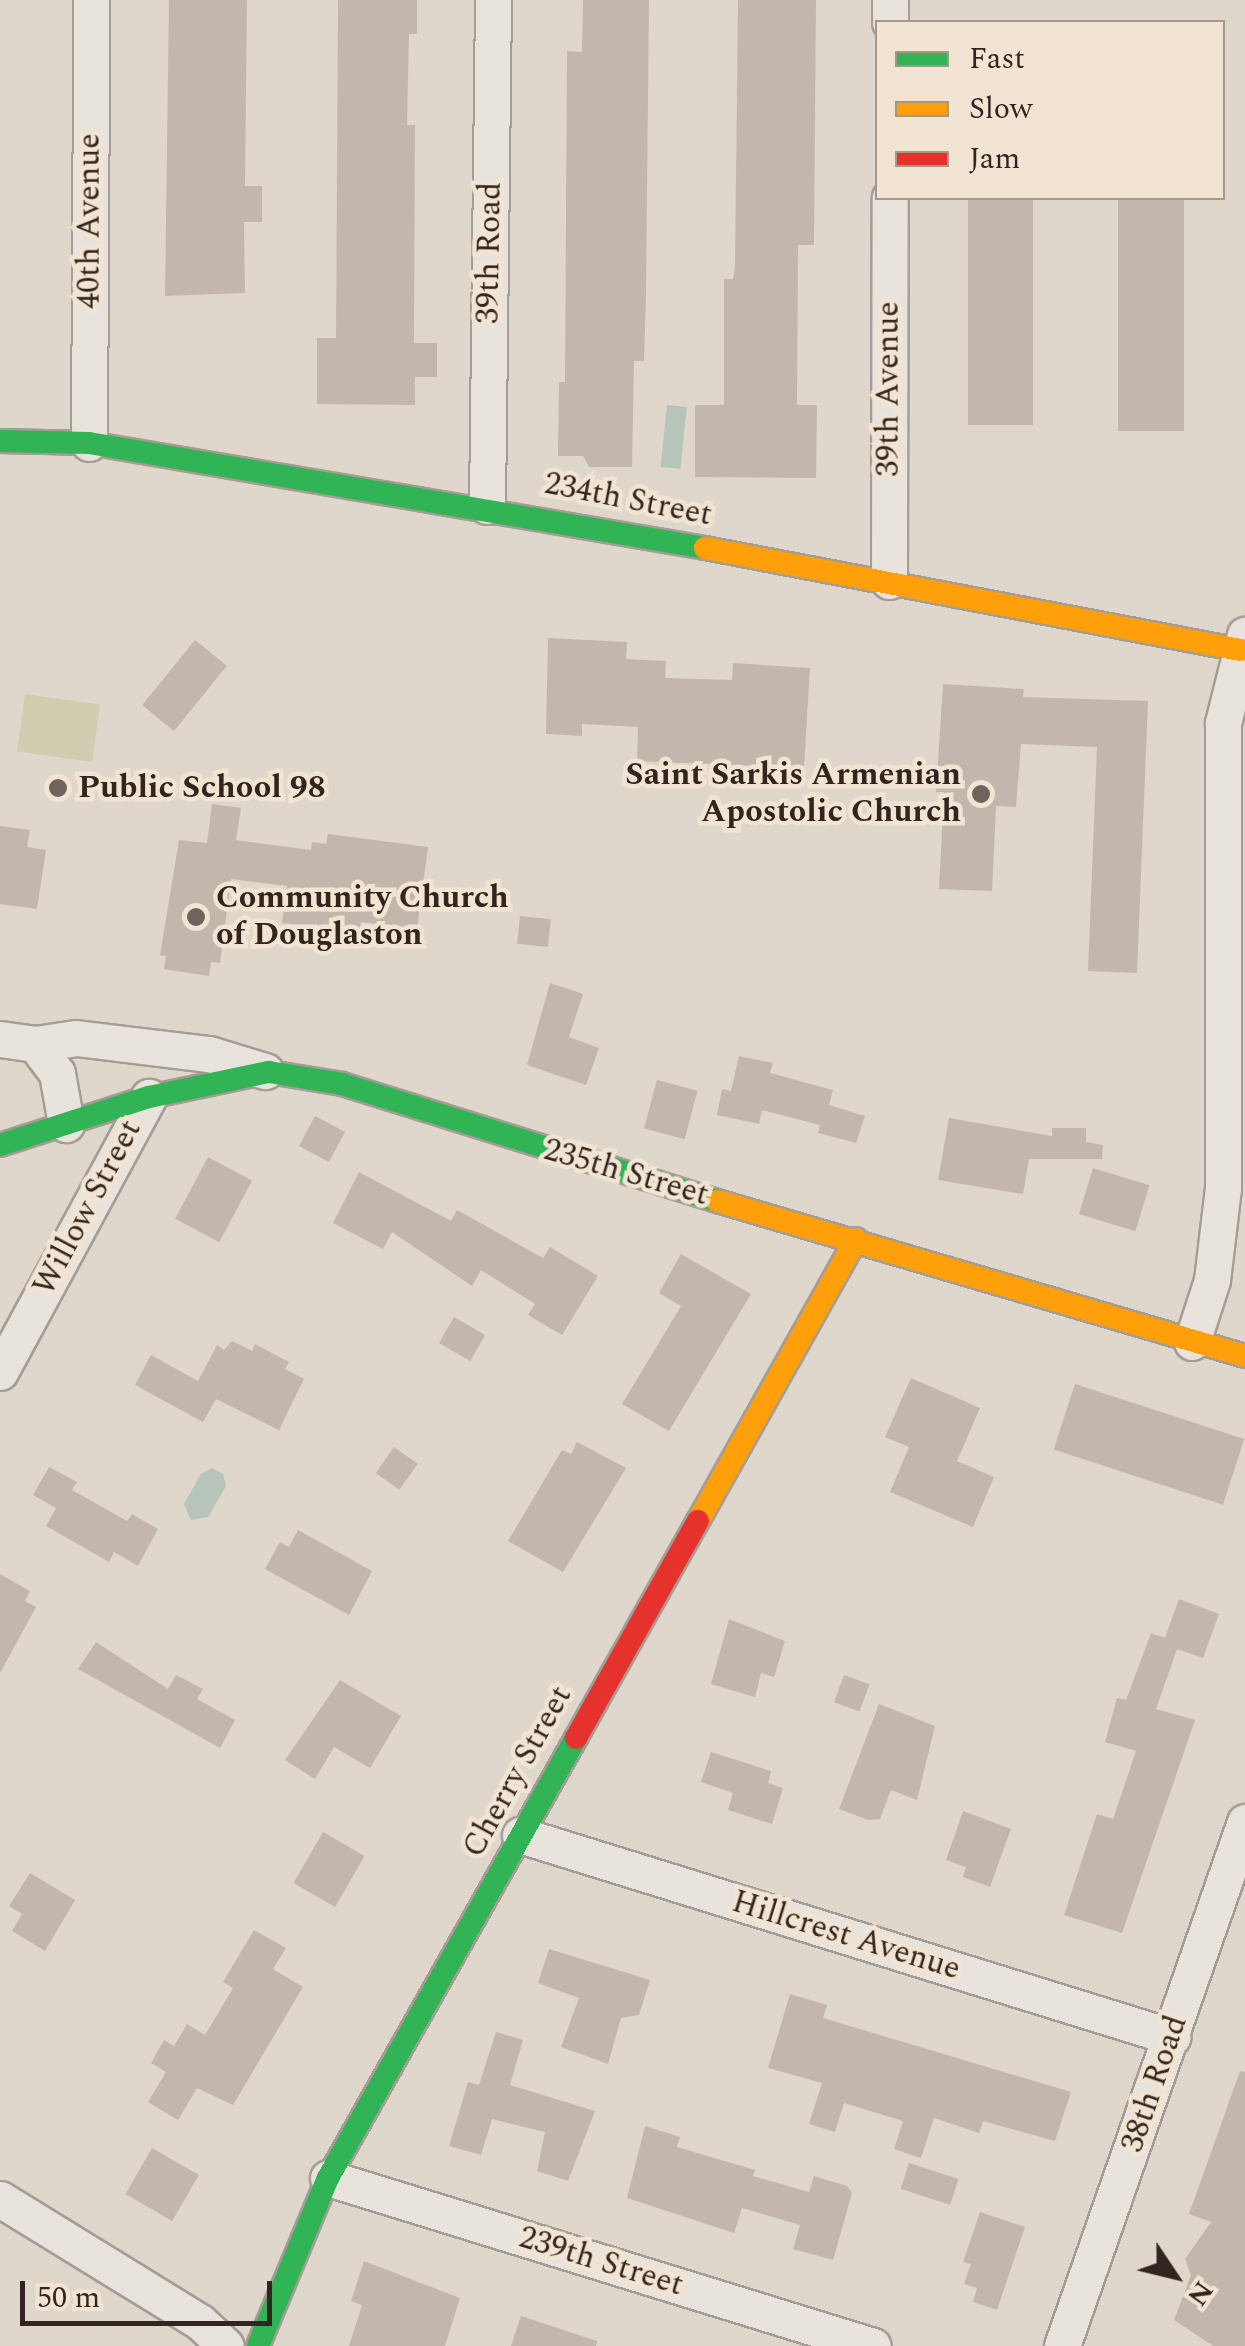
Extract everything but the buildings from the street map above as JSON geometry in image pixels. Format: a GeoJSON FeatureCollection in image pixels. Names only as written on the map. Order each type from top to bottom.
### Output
{"type":"FeatureCollection","features":[{"type":"Feature","properties":{"kind":"street","name":"40th Avenue"},"geometry":{"type":"LineString","coordinates":[[89,442],[91,0]]}},
{"type":"Feature","properties":{"kind":"street","name":"39th Road"},"geometry":{"type":"LineString","coordinates":[[487,506],[493,0]]}},
{"type":"Feature","properties":{"kind":"street","name":"39th Avenue"},"geometry":{"type":"LineString","coordinates":[[889,581],[890,200]]}},
{"type":"Feature","properties":{"kind":"street","name":"234th Street"},"geometry":{"type":"LineString","coordinates":[[0,441],[89,442],[487,506],[1243,642]]}},
{"type":"Feature","properties":{"kind":"street"},"geometry":{"type":"LineString","coordinates":[[1192,1342],[1212,1280],[1223,1188],[1223,723],[1243,642]]}},
{"type":"Feature","properties":{"kind":"street","name":"235th Street"},"geometry":{"type":"LineString","coordinates":[[0,1039],[35,1044],[76,1038],[209,1054],[268,1072],[342,1084],[474,1130],[1245,1356]]}},
{"type":"Feature","properties":{"kind":"street"},"geometry":{"type":"LineString","coordinates":[[35,1044],[57,1073],[66,1124]]}},
{"type":"Feature","properties":{"kind":"street"},"geometry":{"type":"LineString","coordinates":[[0,1146],[148,1098],[268,1072]]}},
{"type":"Feature","properties":{"kind":"street","name":"Willow Street"},"geometry":{"type":"LineString","coordinates":[[0,1372],[148,1098]]}},
{"type":"Feature","properties":{"kind":"street","name":"Cherry Street"},"geometry":{"type":"LineString","coordinates":[[258,2346],[267,2312],[328,2178],[856,1239]]}},
{"type":"Feature","properties":{"kind":"street","name":"38th Road"},"geometry":{"type":"LineString","coordinates":[[1062,2346],[1172,2037],[1236,1878],[1245,1822]]}},
{"type":"Feature","properties":{"kind":"street","name":"Hillcrest Avenue"},"geometry":{"type":"LineString","coordinates":[[520,1836],[1172,2037]]}},
{"type":"Feature","properties":{"kind":"street","name":"239th Street"},"geometry":{"type":"LineString","coordinates":[[328,2178],[873,2346]]}},
{"type":"Feature","properties":{"kind":"street"},"geometry":{"type":"LineString","coordinates":[[0,2199],[200,2322],[226,2346]]}},
{"type":"Feature","properties":{"kind":"shaded area"},"geometry":{"type":"Polygon","coordinates":[[[667,405],[687,407],[680,469],[661,467],[667,405]]]}},
{"type":"Feature","properties":{"kind":"shaded area"},"geometry":{"type":"Polygon","coordinates":[[[25,694],[100,705],[92,762],[17,751],[25,694]]]}},
{"type":"Feature","properties":{"kind":"shaded area"},"geometry":{"type":"Polygon","coordinates":[[[212,1468],[223,1474],[226,1486],[208,1517],[191,1520],[184,1504],[201,1474],[212,1468]]]}},
{"type":"Feature","properties":{"kind":"traffic: fast"},"geometry":{"type":"LineString","coordinates":[[0,441],[89,443],[705,548]]}},
{"type":"Feature","properties":{"kind":"traffic: fast"},"geometry":{"type":"LineString","coordinates":[[0,1145],[149,1097],[269,1072],[342,1084],[717,1201]]}},
{"type":"Feature","properties":{"kind":"traffic: fast"},"geometry":{"type":"LineString","coordinates":[[258,2346],[328,2178],[576,1738]]}},
{"type":"Feature","properties":{"kind":"traffic: slow"},"geometry":{"type":"LineString","coordinates":[[705,548],[1240,650]]}},
{"type":"Feature","properties":{"kind":"traffic: slow"},"geometry":{"type":"LineString","coordinates":[[717,1201],[1245,1356]]}},
{"type":"Feature","properties":{"kind":"traffic: slow"},"geometry":{"type":"LineString","coordinates":[[698,1521],[856,1239]]}},
{"type":"Feature","properties":{"kind":"traffic: jam"},"geometry":{"type":"LineString","coordinates":[[576,1738],[698,1521]]}},
{"type":"Feature","properties":{"kind":"place","name":"Public School 98"},"geometry":{"type":"Point","coordinates":[58,788]}},
{"type":"Feature","properties":{"kind":"place","name":"Saint Sarkis Armenian Apostolic Church"},"geometry":{"type":"Point","coordinates":[981,794]}},
{"type":"Feature","properties":{"kind":"place","name":"Community Church of Douglaston"},"geometry":{"type":"Point","coordinates":[196,917]}}]}
